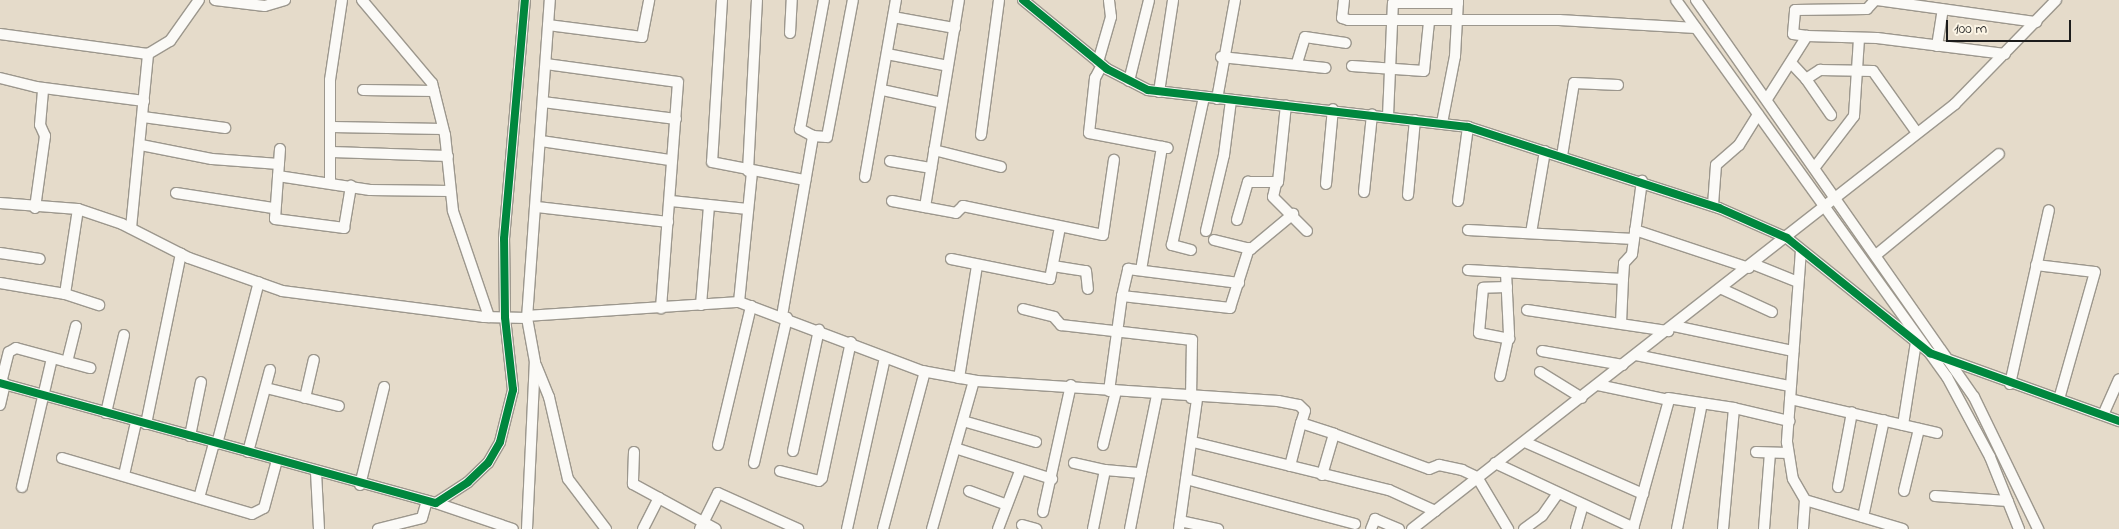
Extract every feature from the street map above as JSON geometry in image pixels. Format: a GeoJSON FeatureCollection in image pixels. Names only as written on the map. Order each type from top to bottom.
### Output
{"type":"FeatureCollection","features":[{"type":"Feature","properties":{"kind":"street"},"geometry":{"type":"LineString","coordinates":[[0,34],[148,54],[170,41],[199,0]]}},
{"type":"Feature","properties":{"kind":"street"},"geometry":{"type":"LineString","coordinates":[[215,0],[265,6],[284,0]]}},
{"type":"Feature","properties":{"kind":"street"},"geometry":{"type":"LineString","coordinates":[[330,183],[332,127],[330,80],[344,0],[362,1],[422,68],[434,91],[448,156],[450,191],[489,317]]}},
{"type":"Feature","properties":{"kind":"street"},"geometry":{"type":"LineString","coordinates":[[423,529],[422,518],[431,502],[488,463],[500,442],[513,390],[505,317],[505,230],[525,0]]}},
{"type":"Feature","properties":{"kind":"street"},"geometry":{"type":"LineString","coordinates":[[550,0],[537,207],[527,317],[535,362],[549,397],[568,478],[606,529]]}},
{"type":"Feature","properties":{"kind":"street"},"geometry":{"type":"LineString","coordinates":[[548,25],[642,37],[649,0]]}},
{"type":"Feature","properties":{"kind":"street"},"geometry":{"type":"LineString","coordinates":[[722,0],[711,157],[714,165],[805,180]]}},
{"type":"Feature","properties":{"kind":"street"},"geometry":{"type":"LineString","coordinates":[[739,302],[748,208],[757,0]]}},
{"type":"Feature","properties":{"kind":"street"},"geometry":{"type":"LineString","coordinates":[[790,33],[792,0]]}},
{"type":"Feature","properties":{"kind":"street"},"geometry":{"type":"LineString","coordinates":[[824,0],[800,129],[813,136],[827,137],[853,0]]}},
{"type":"Feature","properties":{"kind":"street"},"geometry":{"type":"LineString","coordinates":[[865,177],[882,90],[896,0]]}},
{"type":"Feature","properties":{"kind":"street"},"geometry":{"type":"LineString","coordinates":[[925,207],[959,0]]}},
{"type":"Feature","properties":{"kind":"street"},"geometry":{"type":"LineString","coordinates":[[981,135],[999,0]]}},
{"type":"Feature","properties":{"kind":"street"},"geometry":{"type":"LineString","coordinates":[[1023,0],[1100,63],[1129,81],[1159,92],[1204,98],[1333,109],[1468,127],[1642,181],[1713,206],[1787,238],[1916,342],[1938,354],[2010,384],[2059,399],[2119,421]]}},
{"type":"Feature","properties":{"kind":"street"},"geometry":{"type":"LineString","coordinates":[[1108,0],[1111,17],[1095,78],[1089,133],[1165,148],[1141,270]]}},
{"type":"Feature","properties":{"kind":"street"},"geometry":{"type":"LineString","coordinates":[[1129,81],[1149,0]]}},
{"type":"Feature","properties":{"kind":"street"},"geometry":{"type":"LineString","coordinates":[[1159,92],[1173,0]]}},
{"type":"Feature","properties":{"kind":"street"},"geometry":{"type":"LineString","coordinates":[[1217,99],[1221,57],[1235,0]]}},
{"type":"Feature","properties":{"kind":"street"},"geometry":{"type":"LineString","coordinates":[[1344,0],[1344,20],[1393,22],[1559,20],[1696,28]]}},
{"type":"Feature","properties":{"kind":"street"},"geometry":{"type":"LineString","coordinates":[[1676,0],[1696,28],[1767,99],[1815,167],[1829,204],[1876,255],[1938,354],[2005,455],[2038,529]]}},
{"type":"Feature","properties":{"kind":"street"},"geometry":{"type":"LineString","coordinates":[[1696,0],[1737,69],[1758,115],[1829,204],[1938,354],[1974,426],[2008,500],[2019,529]]}},
{"type":"Feature","properties":{"kind":"street"},"geometry":{"type":"LineString","coordinates":[[2005,54],[1859,38],[1792,34],[1795,10],[1868,9],[1876,0],[2036,22]]}},
{"type":"Feature","properties":{"kind":"street"},"geometry":{"type":"LineString","coordinates":[[1412,529],[1425,526],[1435,511],[1477,477],[1527,442],[1787,238],[1975,87],[2056,0]]}},
{"type":"Feature","properties":{"kind":"street"},"geometry":{"type":"LineString","coordinates":[[1388,116],[1395,1],[1458,2],[1442,123]]}},
{"type":"Feature","properties":{"kind":"street"},"geometry":{"type":"LineString","coordinates":[[1937,46],[1943,9]]}},
{"type":"Feature","properties":{"kind":"street"},"geometry":{"type":"LineString","coordinates":[[893,17],[955,28]]}},
{"type":"Feature","properties":{"kind":"street"},"geometry":{"type":"LineString","coordinates":[[1352,66],[1424,71],[1429,22]]}},
{"type":"Feature","properties":{"kind":"street"},"geometry":{"type":"LineString","coordinates":[[1767,99],[1793,65],[1807,36]]}},
{"type":"Feature","properties":{"kind":"street"},"geometry":{"type":"LineString","coordinates":[[1297,63],[1305,38],[1346,43]]}},
{"type":"Feature","properties":{"kind":"street"},"geometry":{"type":"LineString","coordinates":[[1815,167],[1854,116],[1859,38]]}},
{"type":"Feature","properties":{"kind":"street"},"geometry":{"type":"LineString","coordinates":[[131,228],[141,146],[148,54]]}},
{"type":"Feature","properties":{"kind":"street"},"geometry":{"type":"LineString","coordinates":[[888,54],[948,66]]}},
{"type":"Feature","properties":{"kind":"street"},"geometry":{"type":"LineString","coordinates":[[1221,57],[1297,63],[1326,68]]}},
{"type":"Feature","properties":{"kind":"street"},"geometry":{"type":"LineString","coordinates":[[546,64],[674,80],[679,85],[670,160],[671,201],[661,308]]}},
{"type":"Feature","properties":{"kind":"street"},"geometry":{"type":"LineString","coordinates":[[1793,65],[1806,79],[1831,115]]}},
{"type":"Feature","properties":{"kind":"street"},"geometry":{"type":"LineString","coordinates":[[1806,79],[1820,70],[1873,71],[1917,133]]}},
{"type":"Feature","properties":{"kind":"street"},"geometry":{"type":"LineString","coordinates":[[0,78],[44,88],[144,101]]}},
{"type":"Feature","properties":{"kind":"street"},"geometry":{"type":"LineString","coordinates":[[1562,156],[1574,83],[1618,85]]}},
{"type":"Feature","properties":{"kind":"street"},"geometry":{"type":"LineString","coordinates":[[35,208],[45,136],[40,125],[44,88]]}},
{"type":"Feature","properties":{"kind":"street"},"geometry":{"type":"LineString","coordinates":[[363,90],[434,91]]}},
{"type":"Feature","properties":{"kind":"street"},"geometry":{"type":"LineString","coordinates":[[882,90],[942,103]]}},
{"type":"Feature","properties":{"kind":"street"},"geometry":{"type":"LineString","coordinates":[[1191,250],[1172,245],[1204,98]]}},
{"type":"Feature","properties":{"kind":"street"},"geometry":{"type":"LineString","coordinates":[[1206,231],[1224,154],[1231,100]]}},
{"type":"Feature","properties":{"kind":"street"},"geometry":{"type":"LineString","coordinates":[[543,102],[676,119]]}},
{"type":"Feature","properties":{"kind":"street"},"geometry":{"type":"LineString","coordinates":[[1286,105],[1273,197],[1293,214],[1307,231]]}},
{"type":"Feature","properties":{"kind":"street"},"geometry":{"type":"LineString","coordinates":[[1326,184],[1333,109]]}},
{"type":"Feature","properties":{"kind":"street"},"geometry":{"type":"LineString","coordinates":[[1364,192],[1372,114]]}},
{"type":"Feature","properties":{"kind":"street"},"geometry":{"type":"LineString","coordinates":[[1713,206],[1716,165],[1739,145],[1758,115]]}},
{"type":"Feature","properties":{"kind":"street"},"geometry":{"type":"LineString","coordinates":[[143,117],[225,128]]}},
{"type":"Feature","properties":{"kind":"street"},"geometry":{"type":"LineString","coordinates":[[1408,195],[1415,120]]}},
{"type":"Feature","properties":{"kind":"street"},"geometry":{"type":"LineString","coordinates":[[332,127],[443,129]]}},
{"type":"Feature","properties":{"kind":"street"},"geometry":{"type":"LineString","coordinates":[[1458,201],[1468,127]]}},
{"type":"Feature","properties":{"kind":"street"},"geometry":{"type":"LineString","coordinates":[[754,463],[785,317],[813,136]]}},
{"type":"Feature","properties":{"kind":"street"},"geometry":{"type":"LineString","coordinates":[[541,140],[670,160]]}},
{"type":"Feature","properties":{"kind":"street"},"geometry":{"type":"LineString","coordinates":[[141,146],[212,159],[279,164]]}},
{"type":"Feature","properties":{"kind":"street"},"geometry":{"type":"LineString","coordinates":[[280,149],[274,208],[275,219],[344,228],[351,186]]}},
{"type":"Feature","properties":{"kind":"street"},"geometry":{"type":"LineString","coordinates":[[934,150],[1001,167]]}},
{"type":"Feature","properties":{"kind":"street"},"geometry":{"type":"LineString","coordinates":[[1531,233],[1545,151]]}},
{"type":"Feature","properties":{"kind":"street"},"geometry":{"type":"LineString","coordinates":[[332,152],[448,156]]}},
{"type":"Feature","properties":{"kind":"street"},"geometry":{"type":"LineString","coordinates":[[1876,255],[2000,154]]}},
{"type":"Feature","properties":{"kind":"street"},"geometry":{"type":"LineString","coordinates":[[892,202],[956,213],[963,206],[1060,227],[1104,234],[1114,160]]}},
{"type":"Feature","properties":{"kind":"street"},"geometry":{"type":"LineString","coordinates":[[890,161],[931,168]]}},
{"type":"Feature","properties":{"kind":"street"},"geometry":{"type":"LineString","coordinates":[[278,176],[351,186],[450,191]]}},
{"type":"Feature","properties":{"kind":"street"},"geometry":{"type":"LineString","coordinates":[[1621,323],[1624,263],[1632,258],[1642,181]]}},
{"type":"Feature","properties":{"kind":"street"},"geometry":{"type":"LineString","coordinates":[[1237,220],[1248,182],[1276,184]]}},
{"type":"Feature","properties":{"kind":"street"},"geometry":{"type":"LineString","coordinates":[[176,193],[274,208]]}},
{"type":"Feature","properties":{"kind":"street"},"geometry":{"type":"LineString","coordinates":[[671,201],[748,208]]}},
{"type":"Feature","properties":{"kind":"street"},"geometry":{"type":"LineString","coordinates":[[0,203],[35,208],[78,209],[131,228],[180,254],[282,291],[489,317],[527,317],[739,302],[851,342],[885,358],[925,371],[974,381],[1071,385],[1194,399],[1298,405],[1305,411],[1290,466]]}},
{"type":"Feature","properties":{"kind":"street"},"geometry":{"type":"LineString","coordinates":[[701,305],[709,205]]}},
{"type":"Feature","properties":{"kind":"street"},"geometry":{"type":"LineString","coordinates":[[537,207],[668,222]]}},
{"type":"Feature","properties":{"kind":"street"},"geometry":{"type":"LineString","coordinates":[[65,294],[78,209]]}},
{"type":"Feature","properties":{"kind":"street"},"geometry":{"type":"LineString","coordinates":[[2010,384],[2049,210]]}},
{"type":"Feature","properties":{"kind":"street"},"geometry":{"type":"LineString","coordinates":[[1122,296],[1230,308],[1240,283],[1249,248],[1293,214]]}},
{"type":"Feature","properties":{"kind":"street"},"geometry":{"type":"LineString","coordinates":[[951,259],[1047,279],[1053,266],[1060,227]]}},
{"type":"Feature","properties":{"kind":"street"},"geometry":{"type":"LineString","coordinates":[[1468,230],[1635,234],[1751,266],[1798,282]]}},
{"type":"Feature","properties":{"kind":"street"},"geometry":{"type":"LineString","coordinates":[[1214,240],[1249,248]]}},
{"type":"Feature","properties":{"kind":"street"},"geometry":{"type":"LineString","coordinates":[[1801,250],[1790,386],[1788,454],[1793,479],[1805,500],[1803,529]]}},
{"type":"Feature","properties":{"kind":"street"},"geometry":{"type":"LineString","coordinates":[[0,253],[40,259]]}},
{"type":"Feature","properties":{"kind":"street"},"geometry":{"type":"LineString","coordinates":[[124,475],[141,423],[180,254]]}},
{"type":"Feature","properties":{"kind":"street"},"geometry":{"type":"LineString","coordinates":[[960,378],[977,265]]}},
{"type":"Feature","properties":{"kind":"street"},"geometry":{"type":"LineString","coordinates":[[2036,265],[2095,272],[2059,399]]}},
{"type":"Feature","properties":{"kind":"street"},"geometry":{"type":"LineString","coordinates":[[1053,266],[1086,272],[1088,289]]}},
{"type":"Feature","properties":{"kind":"street"},"geometry":{"type":"LineString","coordinates":[[1103,445],[1112,391],[1116,333],[1125,271],[1141,270],[1240,283]]}},
{"type":"Feature","properties":{"kind":"street"},"geometry":{"type":"LineString","coordinates":[[1468,270],[1623,279]]}},
{"type":"Feature","properties":{"kind":"street"},"geometry":{"type":"LineString","coordinates":[[1500,376],[1509,339],[1506,272]]}},
{"type":"Feature","properties":{"kind":"street"},"geometry":{"type":"LineString","coordinates":[[199,498],[216,443],[259,282]]}},
{"type":"Feature","properties":{"kind":"street"},"geometry":{"type":"LineString","coordinates":[[0,283],[65,294],[99,305]]}},
{"type":"Feature","properties":{"kind":"street"},"geometry":{"type":"LineString","coordinates":[[1507,287],[1483,288],[1479,333],[1509,339]]}},
{"type":"Feature","properties":{"kind":"street"},"geometry":{"type":"LineString","coordinates":[[1722,289],[1772,312]]}},
{"type":"Feature","properties":{"kind":"street"},"geometry":{"type":"LineString","coordinates":[[718,445],[751,306]]}},
{"type":"Feature","properties":{"kind":"street"},"geometry":{"type":"LineString","coordinates":[[1023,309],[1054,317],[1061,325],[1116,333],[1192,340],[1193,442],[1180,525],[1218,529]]}},
{"type":"Feature","properties":{"kind":"street"},"geometry":{"type":"LineString","coordinates":[[1527,310],[1671,328],[1793,351]]}},
{"type":"Feature","properties":{"kind":"street"},"geometry":{"type":"LineString","coordinates":[[68,362],[76,326]]}},
{"type":"Feature","properties":{"kind":"street"},"geometry":{"type":"LineString","coordinates":[[793,451],[819,330]]}},
{"type":"Feature","properties":{"kind":"street"},"geometry":{"type":"LineString","coordinates":[[106,413],[124,335]]}},
{"type":"Feature","properties":{"kind":"street"},"geometry":{"type":"LineString","coordinates":[[780,470],[819,481],[822,478],[851,342]]}},
{"type":"Feature","properties":{"kind":"street"},"geometry":{"type":"LineString","coordinates":[[1903,425],[1916,342]]}},
{"type":"Feature","properties":{"kind":"street"},"geometry":{"type":"LineString","coordinates":[[0,404],[2,383],[12,349],[90,368]]}},
{"type":"Feature","properties":{"kind":"street"},"geometry":{"type":"LineString","coordinates":[[1542,351],[1623,366]]}},
{"type":"Feature","properties":{"kind":"street"},"geometry":{"type":"LineString","coordinates":[[1636,355],[1790,386]]}},
{"type":"Feature","properties":{"kind":"street"},"geometry":{"type":"LineString","coordinates":[[22,487],[52,358]]}},
{"type":"Feature","properties":{"kind":"street"},"geometry":{"type":"LineString","coordinates":[[847,529],[885,358]]}},
{"type":"Feature","properties":{"kind":"street"},"geometry":{"type":"LineString","coordinates":[[305,398],[314,360]]}},
{"type":"Feature","properties":{"kind":"street"},"geometry":{"type":"LineString","coordinates":[[527,529],[535,362]]}},
{"type":"Feature","properties":{"kind":"street"},"geometry":{"type":"LineString","coordinates":[[248,452],[270,370]]}},
{"type":"Feature","properties":{"kind":"street"},"geometry":{"type":"LineString","coordinates":[[883,529],[925,371]]}},
{"type":"Feature","properties":{"kind":"street"},"geometry":{"type":"LineString","coordinates":[[1540,372],[1582,398]]}},
{"type":"Feature","properties":{"kind":"street"},"geometry":{"type":"LineString","coordinates":[[2103,415],[2119,379]]}},
{"type":"Feature","properties":{"kind":"street"},"geometry":{"type":"LineString","coordinates":[[932,529],[974,381]]}},
{"type":"Feature","properties":{"kind":"street"},"geometry":{"type":"LineString","coordinates":[[190,436],[201,382]]}},
{"type":"Feature","properties":{"kind":"street"},"geometry":{"type":"LineString","coordinates":[[2,383],[360,485],[431,502],[513,529]]}},
{"type":"Feature","properties":{"kind":"street"},"geometry":{"type":"LineString","coordinates":[[1043,512],[1052,479],[1071,385]]}},
{"type":"Feature","properties":{"kind":"street"},"geometry":{"type":"LineString","coordinates":[[1598,386],[1734,408],[1789,421]]}},
{"type":"Feature","properties":{"kind":"street"},"geometry":{"type":"LineString","coordinates":[[360,485],[384,387]]}},
{"type":"Feature","properties":{"kind":"street"},"geometry":{"type":"LineString","coordinates":[[266,388],[339,406]]}},
{"type":"Feature","properties":{"kind":"street"},"geometry":{"type":"LineString","coordinates":[[1130,529],[1156,395]]}},
{"type":"Feature","properties":{"kind":"street"},"geometry":{"type":"LineString","coordinates":[[1495,463],[1634,528],[1668,398]]}},
{"type":"Feature","properties":{"kind":"street"},"geometry":{"type":"LineString","coordinates":[[1790,399],[1938,433]]}},
{"type":"Feature","properties":{"kind":"street"},"geometry":{"type":"LineString","coordinates":[[1677,529],[1702,403]]}},
{"type":"Feature","properties":{"kind":"street"},"geometry":{"type":"LineString","coordinates":[[1722,529],[1734,408]]}},
{"type":"Feature","properties":{"kind":"street"},"geometry":{"type":"LineString","coordinates":[[1838,487],[1852,412]]}},
{"type":"Feature","properties":{"kind":"street"},"geometry":{"type":"LineString","coordinates":[[1863,517],[1884,420]]}},
{"type":"Feature","properties":{"kind":"street"},"geometry":{"type":"LineString","coordinates":[[963,421],[1036,442]]}},
{"type":"Feature","properties":{"kind":"street"},"geometry":{"type":"LineString","coordinates":[[1301,423],[1429,469],[1439,465],[1477,477],[1508,529]]}},
{"type":"Feature","properties":{"kind":"street"},"geometry":{"type":"LineString","coordinates":[[1904,491],[1919,429]]}},
{"type":"Feature","properties":{"kind":"street"},"geometry":{"type":"LineString","coordinates":[[1322,475],[1334,434]]}},
{"type":"Feature","properties":{"kind":"street"},"geometry":{"type":"LineString","coordinates":[[1193,442],[1389,490],[1435,511]]}},
{"type":"Feature","properties":{"kind":"street"},"geometry":{"type":"LineString","coordinates":[[1527,442],[1643,494]]}},
{"type":"Feature","properties":{"kind":"street"},"geometry":{"type":"LineString","coordinates":[[956,448],[1052,479]]}},
{"type":"Feature","properties":{"kind":"street"},"geometry":{"type":"LineString","coordinates":[[634,452],[632,482],[701,526],[716,529]]}},
{"type":"Feature","properties":{"kind":"street"},"geometry":{"type":"LineString","coordinates":[[1756,452],[1788,454]]}},
{"type":"Feature","properties":{"kind":"street"},"geometry":{"type":"LineString","coordinates":[[1764,529],[1770,453]]}},
{"type":"Feature","properties":{"kind":"street"},"geometry":{"type":"LineString","coordinates":[[62,458],[124,475],[242,512],[261,512],[277,460]]}},
{"type":"Feature","properties":{"kind":"street"},"geometry":{"type":"LineString","coordinates":[[1074,463],[1105,470],[1141,474]]}},
{"type":"Feature","properties":{"kind":"street"},"geometry":{"type":"LineString","coordinates":[[998,529],[1020,470]]}},
{"type":"Feature","properties":{"kind":"street"},"geometry":{"type":"LineString","coordinates":[[1093,529],[1105,470]]}},
{"type":"Feature","properties":{"kind":"street"},"geometry":{"type":"LineString","coordinates":[[316,472],[319,529]]}},
{"type":"Feature","properties":{"kind":"street"},"geometry":{"type":"LineString","coordinates":[[1186,479],[1355,524]]}},
{"type":"Feature","properties":{"kind":"street"},"geometry":{"type":"LineString","coordinates":[[970,491],[1007,505]]}},
{"type":"Feature","properties":{"kind":"street"},"geometry":{"type":"LineString","coordinates":[[701,526],[718,493],[798,529]]}},
{"type":"Feature","properties":{"kind":"street"},"geometry":{"type":"LineString","coordinates":[[1524,529],[1542,516],[1558,493]]}},
{"type":"Feature","properties":{"kind":"street"},"geometry":{"type":"LineString","coordinates":[[1935,496],[2008,500]]}},
{"type":"Feature","properties":{"kind":"street"},"geometry":{"type":"LineString","coordinates":[[643,529],[659,498]]}},
{"type":"Feature","properties":{"kind":"street"},"geometry":{"type":"LineString","coordinates":[[1805,500],[1903,529]]}},
{"type":"Feature","properties":{"kind":"street"},"geometry":{"type":"LineString","coordinates":[[1576,529],[1583,505]]}},
{"type":"Feature","properties":{"kind":"street"},"geometry":{"type":"LineString","coordinates":[[378,529],[422,518]]}},
{"type":"Feature","properties":{"kind":"street"},"geometry":{"type":"LineString","coordinates":[[1371,529],[1378,519],[1399,529]]}},
{"type":"Feature","properties":{"kind":"street"},"geometry":{"type":"LineString","coordinates":[[1022,525],[1036,529]]}},
{"type":"Feature","properties":{"kind":"cycle path"},"geometry":{"type":"LineString","coordinates":[[0,383],[436,503],[468,482],[488,463],[500,442],[513,390],[505,317],[504,239],[525,0]]}},
{"type":"Feature","properties":{"kind":"cycle path"},"geometry":{"type":"LineString","coordinates":[[1023,0],[1107,69],[1148,90],[1468,127],[1719,208],[1787,238],[1930,353],[2119,421]]}}]}
